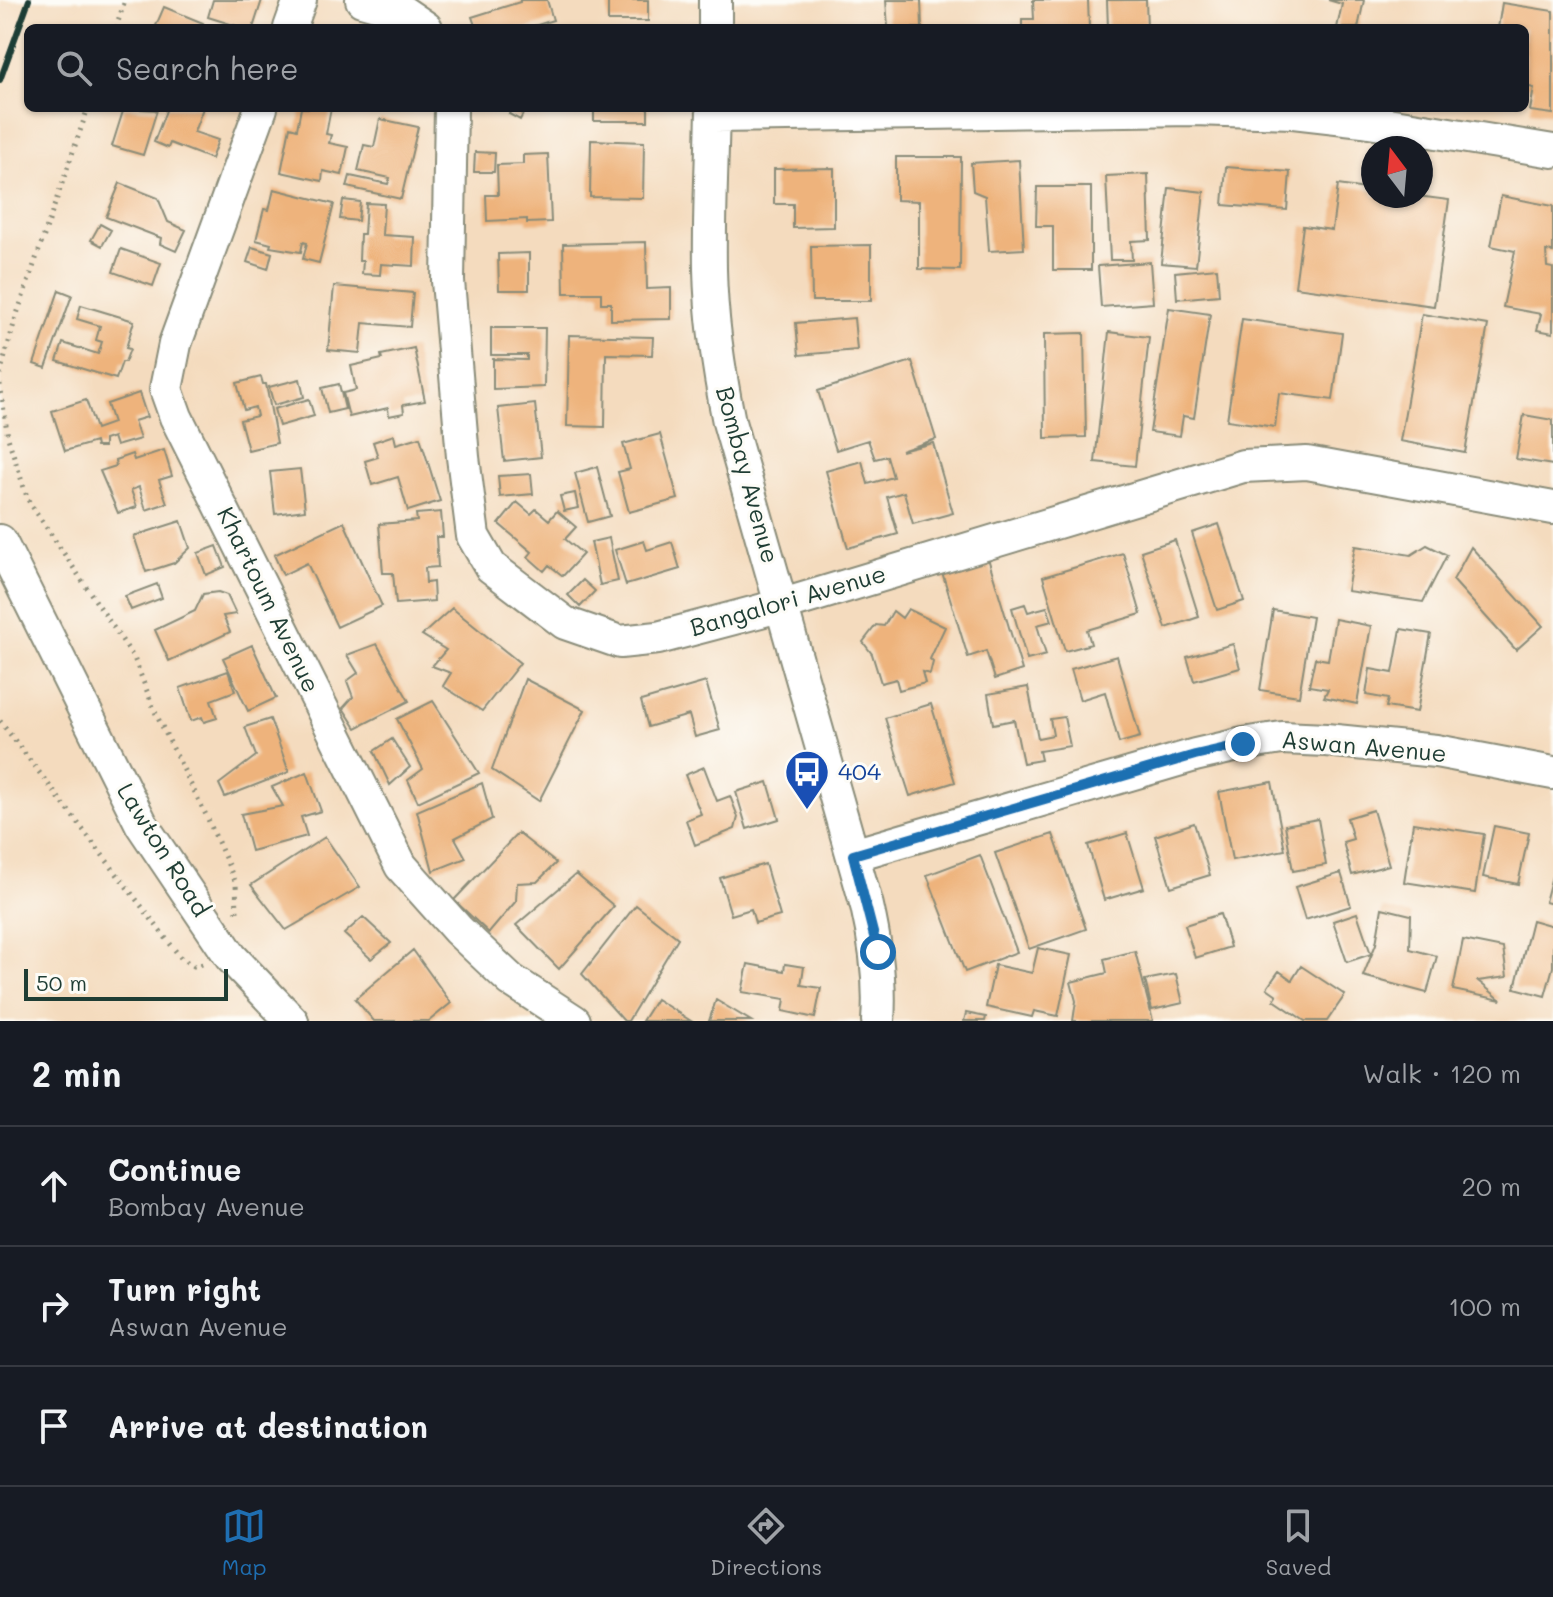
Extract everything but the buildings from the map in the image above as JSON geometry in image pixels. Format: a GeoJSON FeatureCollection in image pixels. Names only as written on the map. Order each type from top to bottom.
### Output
{"type":"FeatureCollection","features":[{"type":"Feature","properties":{"kind":"street"},"geometry":{"type":"LineString","coordinates":[[291,24],[300,0]]}},
{"type":"Feature","properties":{"kind":"street"},"geometry":{"type":"LineString","coordinates":[[362,0],[401,11],[420,24]]}},
{"type":"Feature","properties":{"kind":"street"},"geometry":{"type":"LineString","coordinates":[[715,0],[715,24]]}},
{"type":"Feature","properties":{"kind":"street","name":"Khartoum Avenue"},"geometry":{"type":"LineString","coordinates":[[260,112],[175,344],[166,389],[176,417],[401,866],[458,930],[511,980],[574,1021]]}},
{"type":"Feature","properties":{"kind":"street","name":"Bangalori Avenue"},"geometry":{"type":"LineString","coordinates":[[451,112],[449,295],[473,536],[491,567],[565,623],[620,642],[658,638],[783,605],[1243,466],[1307,463],[1553,508]]}},
{"type":"Feature","properties":{"kind":"street","name":"Bombay Avenue"},"geometry":{"type":"LineString","coordinates":[[713,112],[710,270],[718,363],[729,422],[783,605],[878,952],[878,1021]]}},
{"type":"Feature","properties":{"kind":"street"},"geometry":{"type":"LineString","coordinates":[[1293,112],[1363,120],[1553,151]]}},
{"type":"Feature","properties":{"kind":"street","name":"Lawton Road"},"geometry":{"type":"LineString","coordinates":[[0,541],[142,825],[231,957],[292,1021]]}},
{"type":"Feature","properties":{"kind":"street","name":"Aswan Avenue"},"geometry":{"type":"LineString","coordinates":[[853,855],[1195,755],[1282,738],[1436,751],[1553,773]]}},
{"type":"Feature","properties":{"kind":"path"},"geometry":{"type":"LineString","coordinates":[[117,24],[125,0]]}},
{"type":"Feature","properties":{"kind":"path"},"geometry":{"type":"LineString","coordinates":[[0,374],[16,317],[87,112]]}},
{"type":"Feature","properties":{"kind":"path"},"geometry":{"type":"LineString","coordinates":[[0,384],[8,438],[28,500],[134,658],[156,714],[236,883],[238,910],[231,957],[194,966],[181,958],[0,721]]}},
{"type":"Feature","properties":{"kind":"railway"},"geometry":{"type":"LineString","coordinates":[[0,80],[29,0]]}},
{"type":"Feature","properties":{"kind":"place","name":"404"},"geometry":{"type":"Point","coordinates":[807,811]}},
{"type":"Feature","properties":{"kind":"route"},"geometry":{"type":"LineString","coordinates":[[878,952],[853,855],[1195,755],[1243,744]]}}]}
